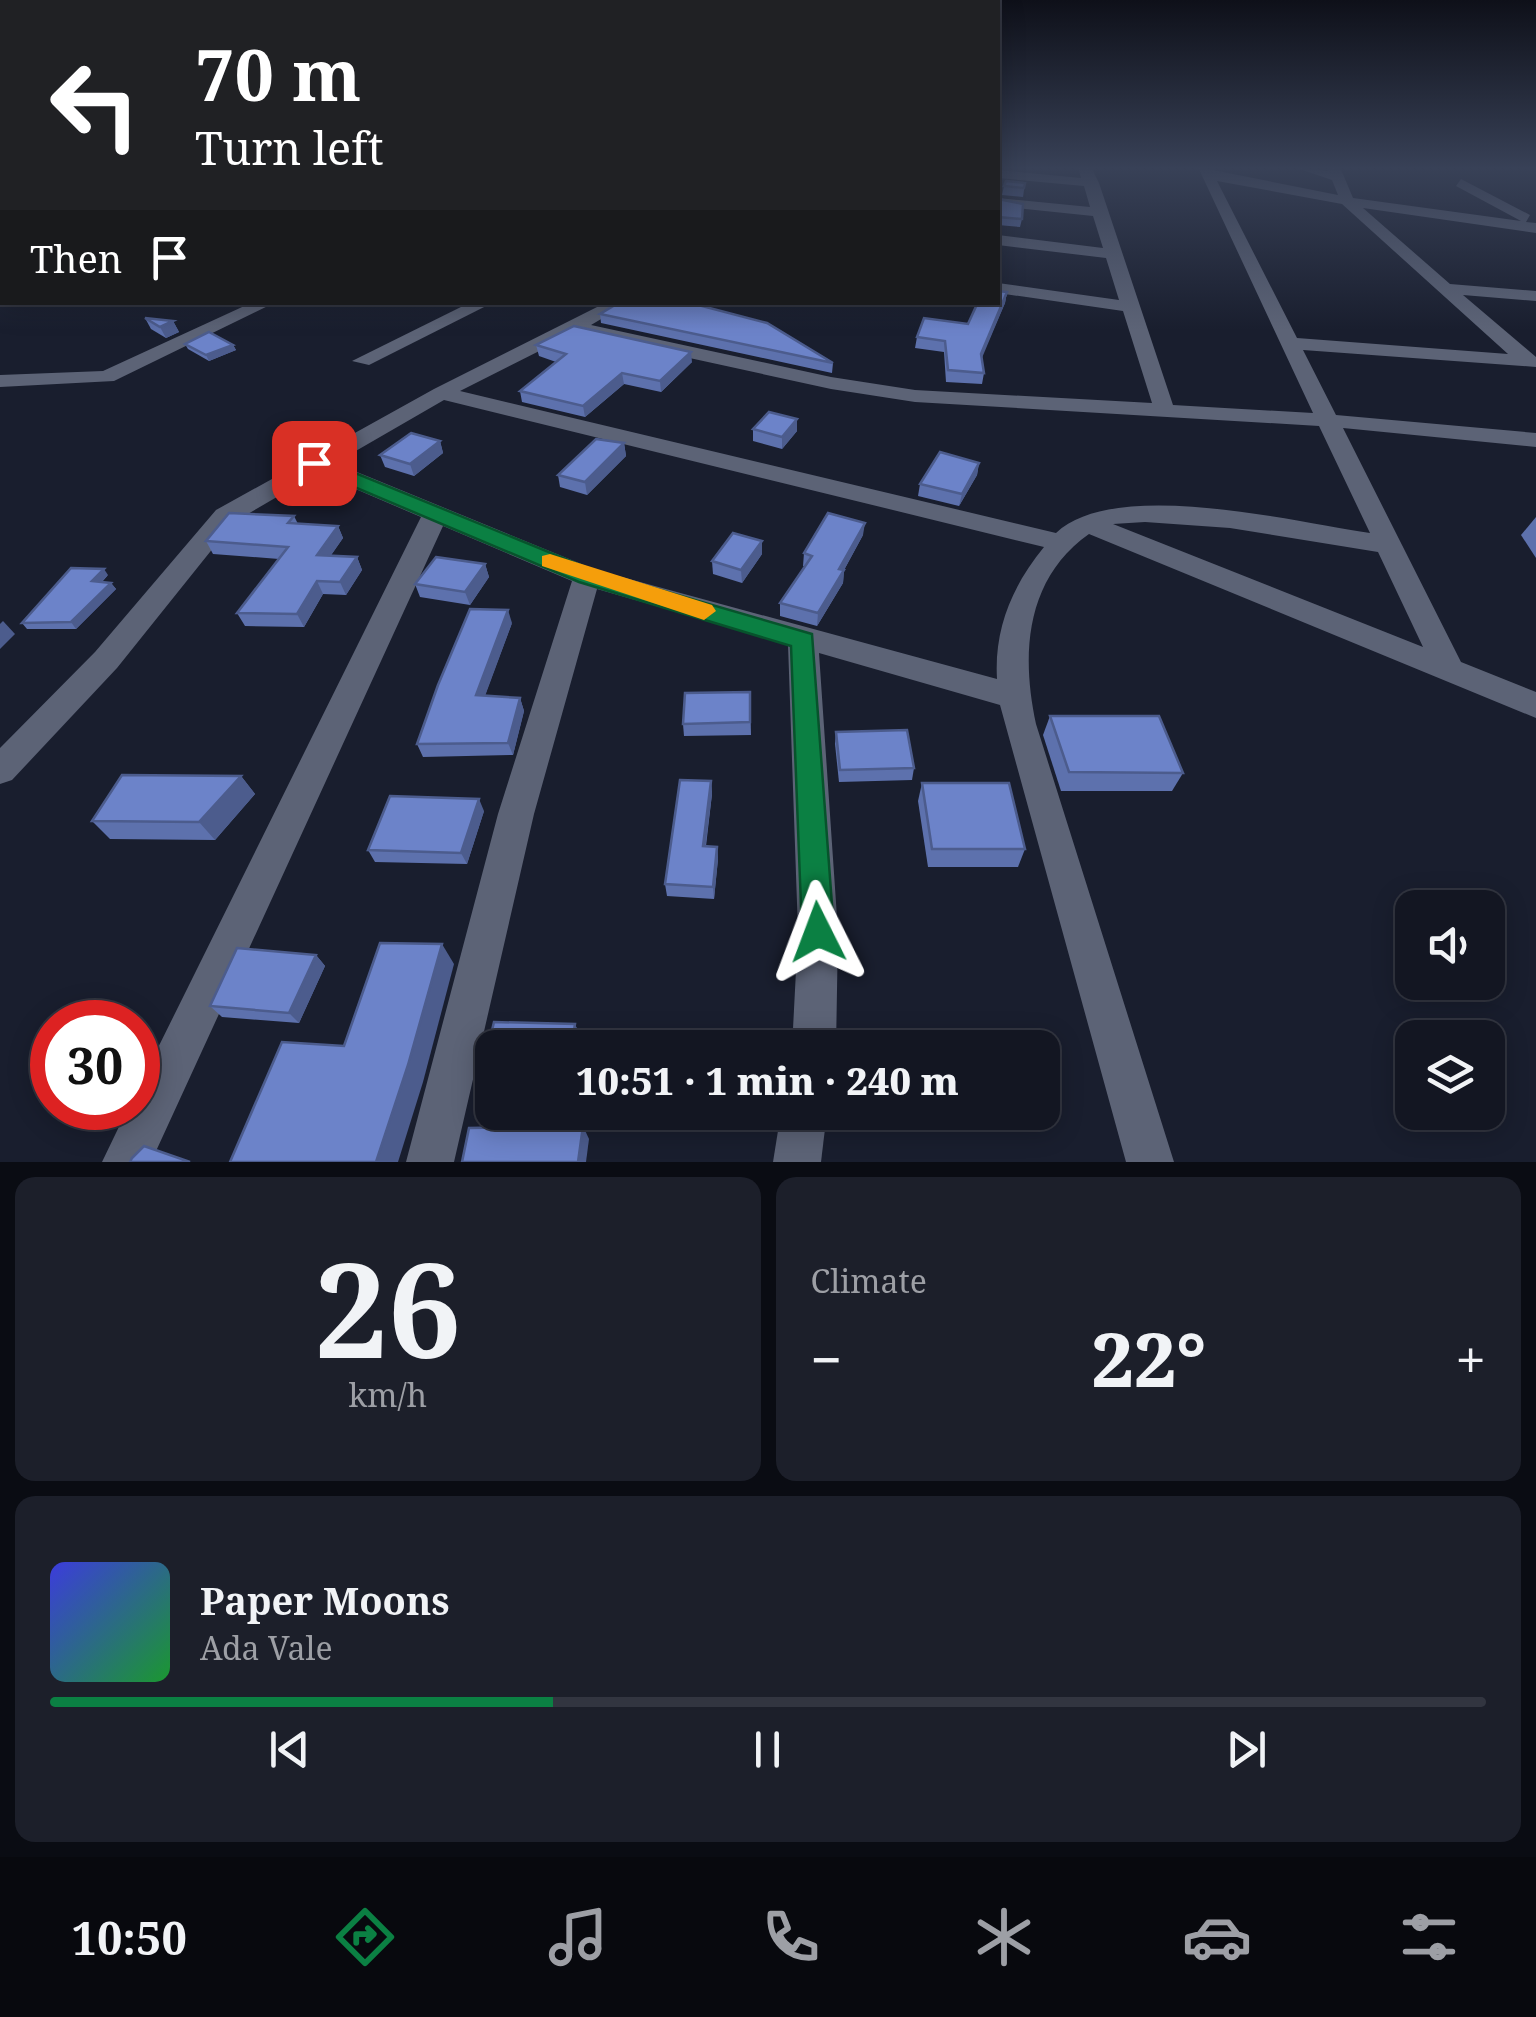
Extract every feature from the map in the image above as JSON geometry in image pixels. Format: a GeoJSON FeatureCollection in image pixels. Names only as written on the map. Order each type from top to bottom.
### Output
{"type":"FeatureCollection","features":[{"type":"Feature","properties":{"kind":"street"},"geometry":{"type":"LineString","coordinates":[[1103,221],[1164,409]]}},
{"type":"Feature","properties":{"kind":"street"},"geometry":{"type":"LineString","coordinates":[[1231,221],[1446,666]]}},
{"type":"Feature","properties":{"kind":"street"},"geometry":{"type":"LineString","coordinates":[[1369,221],[1532,362]]}},
{"type":"Feature","properties":{"kind":"street"},"geometry":{"type":"LineString","coordinates":[[1000,240],[1113,254]]}},
{"type":"Feature","properties":{"kind":"street"},"geometry":{"type":"LineString","coordinates":[[1000,288],[1128,307]]}},
{"type":"Feature","properties":{"kind":"street"},"geometry":{"type":"LineString","coordinates":[[1442,288],[1536,296]]}},
{"type":"Feature","properties":{"kind":"street"},"geometry":{"type":"LineString","coordinates":[[0,381],[107,377],[262,305]]}},
{"type":"Feature","properties":{"kind":"street"},"geometry":{"type":"LineString","coordinates":[[362,361],[480,305]]}},
{"type":"Feature","properties":{"kind":"street"},"geometry":{"type":"LineString","coordinates":[[0,770],[106,660],[217,524],[252,497],[440,393],[616,305]]}},
{"type":"Feature","properties":{"kind":"street"},"geometry":{"type":"LineString","coordinates":[[575,326],[830,383],[915,396],[1324,420],[1535,441]]}},
{"type":"Feature","properties":{"kind":"street"},"geometry":{"type":"LineString","coordinates":[[1293,343],[1532,362]]}},
{"type":"Feature","properties":{"kind":"street"},"geometry":{"type":"LineString","coordinates":[[440,393],[1062,542]]}},
{"type":"Feature","properties":{"kind":"street"},"geometry":{"type":"LineString","coordinates":[[314,463],[587,577],[1016,698]]}},
{"type":"Feature","properties":{"kind":"street"},"geometry":{"type":"LineString","coordinates":[[126,1162],[436,513]]}},
{"type":"Feature","properties":{"kind":"street"},"geometry":{"type":"LineString","coordinates":[[1150,1162],[1016,698],[1011,654],[1014,622],[1022,602],[1062,542],[1086,523],[1148,514],[1384,544]]}},
{"type":"Feature","properties":{"kind":"street"},"geometry":{"type":"LineString","coordinates":[[1086,523],[1536,705]]}},
{"type":"Feature","properties":{"kind":"street"},"geometry":{"type":"LineString","coordinates":[[430,1162],[516,814],[587,577]]}},
{"type":"Feature","properties":{"kind":"street"},"geometry":{"type":"LineString","coordinates":[[803,641],[818,932],[815,1030]]}},
{"type":"Feature","properties":{"kind":"street"},"geometry":{"type":"LineString","coordinates":[[797,1162],[801,1130]]}},
{"type":"Feature","properties":{"kind":"building"},"geometry":{"type":"Polygon","coordinates":[[[1000,291],[1007,292],[981,354],[984,373],[948,370],[945,341],[917,337],[924,318],[968,324],[977,305],[1000,305],[1000,291]]]}},
{"type":"Feature","properties":{"kind":"building"},"geometry":{"type":"Polygon","coordinates":[[[615,305],[698,305],[767,323],[833,363],[600,314],[615,305]]]}},
{"type":"Feature","properties":{"kind":"building"},"geometry":{"type":"Polygon","coordinates":[[[145,318],[173,321],[160,327],[145,318]]]}},
{"type":"Feature","properties":{"kind":"building"},"geometry":{"type":"Polygon","coordinates":[[[574,326],[691,352],[660,381],[622,373],[583,406],[520,391],[566,354],[536,345],[574,326]]]}},
{"type":"Feature","properties":{"kind":"building"},"geometry":{"type":"Polygon","coordinates":[[[209,332],[233,345],[206,355],[185,344],[209,332]]]}},
{"type":"Feature","properties":{"kind":"building"},"geometry":{"type":"Polygon","coordinates":[[[769,412],[797,419],[782,437],[753,429],[769,412]]]}},
{"type":"Feature","properties":{"kind":"building"},"geometry":{"type":"Polygon","coordinates":[[[411,433],[440,441],[410,464],[380,455],[411,433]]]}},
{"type":"Feature","properties":{"kind":"building"},"geometry":{"type":"Polygon","coordinates":[[[596,439],[624,443],[585,482],[558,475],[596,439]]]}},
{"type":"Feature","properties":{"kind":"building"},"geometry":{"type":"Polygon","coordinates":[[[940,452],[979,463],[962,494],[920,484],[940,452]]]}},
{"type":"Feature","properties":{"kind":"building"},"geometry":{"type":"Polygon","coordinates":[[[229,513],[294,516],[288,523],[338,526],[317,555],[357,557],[340,582],[317,581],[297,614],[237,613],[288,547],[206,541],[229,513]]]}},
{"type":"Feature","properties":{"kind":"building"},"geometry":{"type":"Polygon","coordinates":[[[828,513],[865,523],[839,569],[844,570],[818,613],[780,603],[812,556],[804,553],[828,513]]]}},
{"type":"Feature","properties":{"kind":"building"},"geometry":{"type":"Polygon","coordinates":[[[733,533],[762,541],[741,570],[712,561],[733,533]]]}},
{"type":"Feature","properties":{"kind":"building"},"geometry":{"type":"Polygon","coordinates":[[[436,557],[485,564],[465,592],[415,584],[436,557]]]}},
{"type":"Feature","properties":{"kind":"building"},"geometry":{"type":"Polygon","coordinates":[[[71,568],[104,569],[92,581],[111,583],[71,622],[22,623],[71,568]]]}},
{"type":"Feature","properties":{"kind":"building"},"geometry":{"type":"Polygon","coordinates":[[[470,609],[508,610],[476,695],[520,698],[508,743],[417,744],[438,685],[470,609]]]}},
{"type":"Feature","properties":{"kind":"building"},"geometry":{"type":"Polygon","coordinates":[[[750,692],[750,722],[683,724],[685,693],[750,692]]]}},
{"type":"Feature","properties":{"kind":"building"},"geometry":{"type":"Polygon","coordinates":[[[1050,716],[1159,716],[1183,773],[1069,772],[1050,716]]]}},
{"type":"Feature","properties":{"kind":"building"},"geometry":{"type":"Polygon","coordinates":[[[907,730],[914,768],[840,770],[836,732],[907,730]]]}},
{"type":"Feature","properties":{"kind":"building"},"geometry":{"type":"Polygon","coordinates":[[[122,775],[241,776],[199,822],[92,821],[122,775]]]}},
{"type":"Feature","properties":{"kind":"building"},"geometry":{"type":"Polygon","coordinates":[[[680,780],[711,781],[703,846],[717,847],[713,887],[665,884],[680,780]]]}},
{"type":"Feature","properties":{"kind":"building"},"geometry":{"type":"Polygon","coordinates":[[[922,783],[1009,783],[1025,849],[932,849],[922,783]]]}},
{"type":"Feature","properties":{"kind":"building"},"geometry":{"type":"Polygon","coordinates":[[[390,796],[479,799],[461,853],[368,850],[390,796]]]}},
{"type":"Feature","properties":{"kind":"building"},"geometry":{"type":"Polygon","coordinates":[[[380,943],[442,944],[376,1162],[230,1162],[282,1042],[344,1046],[380,943]]]}},
{"type":"Feature","properties":{"kind":"building"},"geometry":{"type":"Polygon","coordinates":[[[237,948],[316,955],[289,1013],[210,1006],[237,948]]]}},
{"type":"Feature","properties":{"kind":"building"},"geometry":{"type":"Polygon","coordinates":[[[494,1022],[575,1024],[574,1030],[492,1030],[494,1022]]]}},
{"type":"Feature","properties":{"kind":"building"},"geometry":{"type":"Polygon","coordinates":[[[469,1128],[582,1130],[578,1162],[462,1162],[469,1128]]]}},
{"type":"Feature","properties":{"kind":"building"},"geometry":{"type":"Polygon","coordinates":[[[144,1146],[190,1162],[130,1162],[144,1146]]]}},
{"type":"Feature","properties":{"kind":"slow traffic"},"geometry":{"type":"LineString","coordinates":[[550,561],[587,577],[704,611]]}},
{"type":"Feature","properties":{"kind":"route"},"geometry":{"type":"LineString","coordinates":[[314,463],[587,577],[803,641],[818,932]]}}]}
